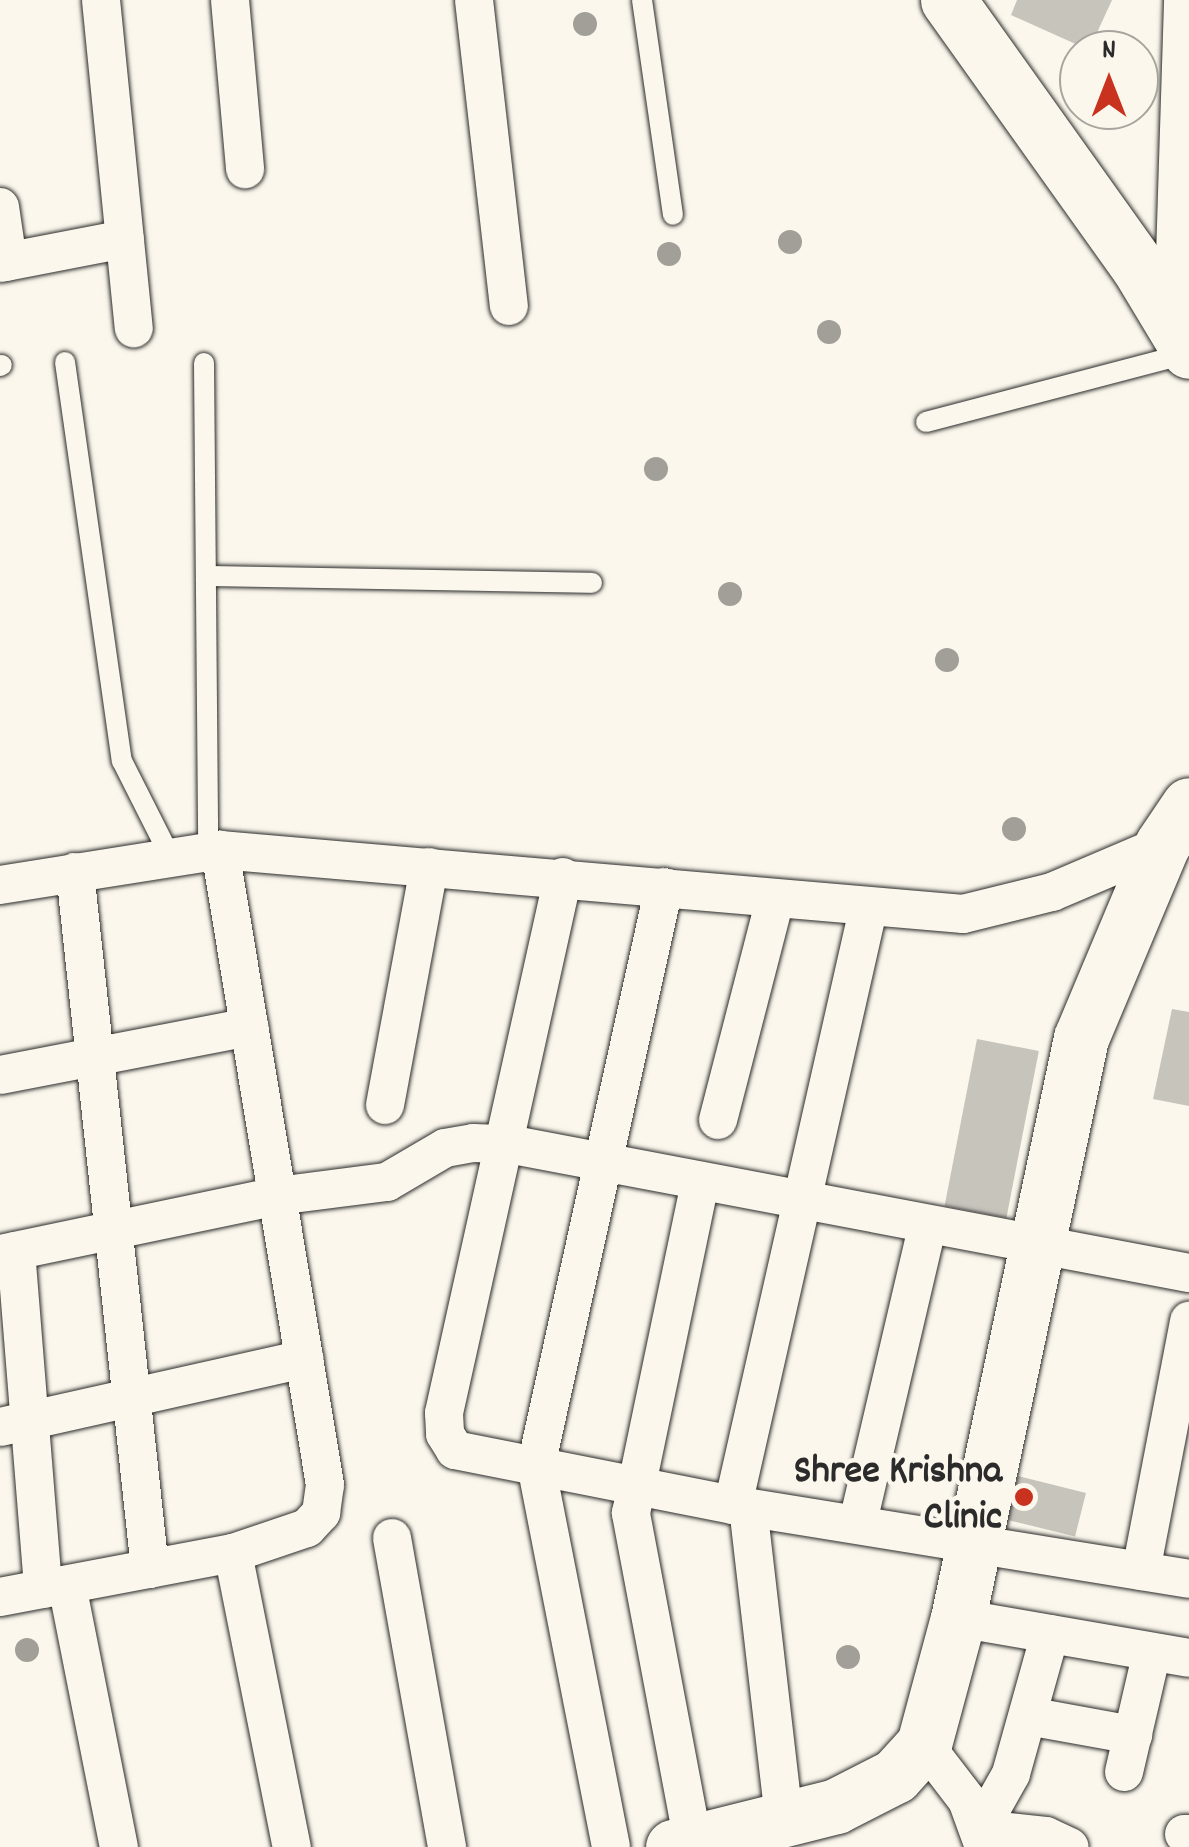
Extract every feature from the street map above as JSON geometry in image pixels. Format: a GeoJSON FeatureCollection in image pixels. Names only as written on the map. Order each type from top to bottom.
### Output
{"type":"FeatureCollection","features":[{"type":"Feature","properties":{"kind":"street"},"geometry":{"type":"LineString","coordinates":[[100,0],[134,328]]}},
{"type":"Feature","properties":{"kind":"street"},"geometry":{"type":"LineString","coordinates":[[230,0],[245,168]]}},
{"type":"Feature","properties":{"kind":"street"},"geometry":{"type":"LineString","coordinates":[[474,0],[509,306]]}},
{"type":"Feature","properties":{"kind":"street"},"geometry":{"type":"LineString","coordinates":[[1183,0],[1184,343]]}},
{"type":"Feature","properties":{"kind":"street"},"geometry":{"type":"LineString","coordinates":[[951,10],[1184,343]]}},
{"type":"Feature","properties":{"kind":"street"},"geometry":{"type":"LineString","coordinates":[[0,207],[4,262],[125,239]]}},
{"type":"Feature","properties":{"kind":"street"},"geometry":{"type":"LineString","coordinates":[[0,884],[214,851],[563,877],[868,910],[963,914],[1052,892],[1175,825]]}},
{"type":"Feature","properties":{"kind":"street"},"geometry":{"type":"LineString","coordinates":[[700,1182],[635,1486],[632,1528],[683,1844],[836,1806],[895,1776],[924,1744],[958,1618],[1081,1038],[1175,825]]}},
{"type":"Feature","properties":{"kind":"street"},"geometry":{"type":"LineString","coordinates":[[0,1597],[234,1553],[307,1528],[321,1513],[326,1485],[250,1027],[214,851]]}},
{"type":"Feature","properties":{"kind":"street"},"geometry":{"type":"LineString","coordinates":[[385,1105],[429,867]]}},
{"type":"Feature","properties":{"kind":"street"},"geometry":{"type":"LineString","coordinates":[[74,872],[150,1569]]}},
{"type":"Feature","properties":{"kind":"street"},"geometry":{"type":"LineString","coordinates":[[563,877],[508,1144],[444,1413],[445,1434],[456,1450],[740,1506],[858,1522],[1189,1580]]}},
{"type":"Feature","properties":{"kind":"street"},"geometry":{"type":"LineString","coordinates":[[611,1847],[536,1466],[664,887]]}},
{"type":"Feature","properties":{"kind":"street"},"geometry":{"type":"LineString","coordinates":[[718,1120],[775,900]]}},
{"type":"Feature","properties":{"kind":"street"},"geometry":{"type":"LineString","coordinates":[[784,1819],[740,1506],[868,910]]}},
{"type":"Feature","properties":{"kind":"street"},"geometry":{"type":"LineString","coordinates":[[0,1075],[250,1027]]}},
{"type":"Feature","properties":{"kind":"street"},"geometry":{"type":"LineString","coordinates":[[119,1847],[15,1424],[8,1253],[277,1196],[387,1182],[445,1148],[508,1144],[1034,1247],[1189,1273]]}},
{"type":"Feature","properties":{"kind":"street"},"geometry":{"type":"LineString","coordinates":[[858,1522],[927,1226]]}},
{"type":"Feature","properties":{"kind":"street"},"geometry":{"type":"LineString","coordinates":[[1141,1570],[1189,1321]]}},
{"type":"Feature","properties":{"kind":"street"},"geometry":{"type":"LineString","coordinates":[[15,1424],[304,1359]]}},
{"type":"Feature","properties":{"kind":"street"},"geometry":{"type":"LineString","coordinates":[[392,1538],[447,1847]]}},
{"type":"Feature","properties":{"kind":"street"},"geometry":{"type":"LineString","coordinates":[[234,1553],[292,1847]]}},
{"type":"Feature","properties":{"kind":"street"},"geometry":{"type":"LineString","coordinates":[[958,1618],[1189,1658]]}},
{"type":"Feature","properties":{"kind":"street"},"geometry":{"type":"LineString","coordinates":[[982,1838],[1011,1774],[1050,1634]]}},
{"type":"Feature","properties":{"kind":"street"},"geometry":{"type":"LineString","coordinates":[[1124,1772],[1152,1652]]}},
{"type":"Feature","properties":{"kind":"street"},"geometry":{"type":"LineString","coordinates":[[1028,1716],[1133,1735]]}},
{"type":"Feature","properties":{"kind":"street"},"geometry":{"type":"LineString","coordinates":[[924,1744],[968,1800],[982,1838]]}},
{"type":"Feature","properties":{"kind":"street"},"geometry":{"type":"LineString","coordinates":[[982,1838],[1046,1836],[1070,1847]]}},
{"type":"Feature","properties":{"kind":"lane"},"geometry":{"type":"LineString","coordinates":[[642,0],[672,215]]}},
{"type":"Feature","properties":{"kind":"lane"},"geometry":{"type":"LineString","coordinates":[[926,422],[1184,343]]}},
{"type":"Feature","properties":{"kind":"lane"},"geometry":{"type":"LineString","coordinates":[[66,362],[122,761],[171,858]]}},
{"type":"Feature","properties":{"kind":"lane"},"geometry":{"type":"LineString","coordinates":[[204,363],[214,851]]}},
{"type":"Feature","properties":{"kind":"lane"},"geometry":{"type":"LineString","coordinates":[[206,576],[592,583]]}},
{"type":"Feature","properties":{"kind":"building"},"geometry":{"type":"Polygon","coordinates":[[[1017,0],[1112,0],[1098,30],[1059,30],[1059,37],[1011,15],[1017,0]]]}},
{"type":"Feature","properties":{"kind":"building"},"geometry":{"type":"Polygon","coordinates":[[[1172,1009],[1189,1012],[1189,1106],[1153,1099],[1172,1009]]]}},
{"type":"Feature","properties":{"kind":"building"},"geometry":{"type":"Polygon","coordinates":[[[977,1039],[1039,1051],[1006,1218],[945,1206],[977,1039]]]}},
{"type":"Feature","properties":{"kind":"building"},"geometry":{"type":"Polygon","coordinates":[[[1018,1476],[1086,1493],[1075,1537],[1007,1520],[1018,1476]]]}},
{"type":"Feature","properties":{"kind":"place","name":"Shree Krishna Clinic"},"geometry":{"type":"Point","coordinates":[1024,1497]}}]}
